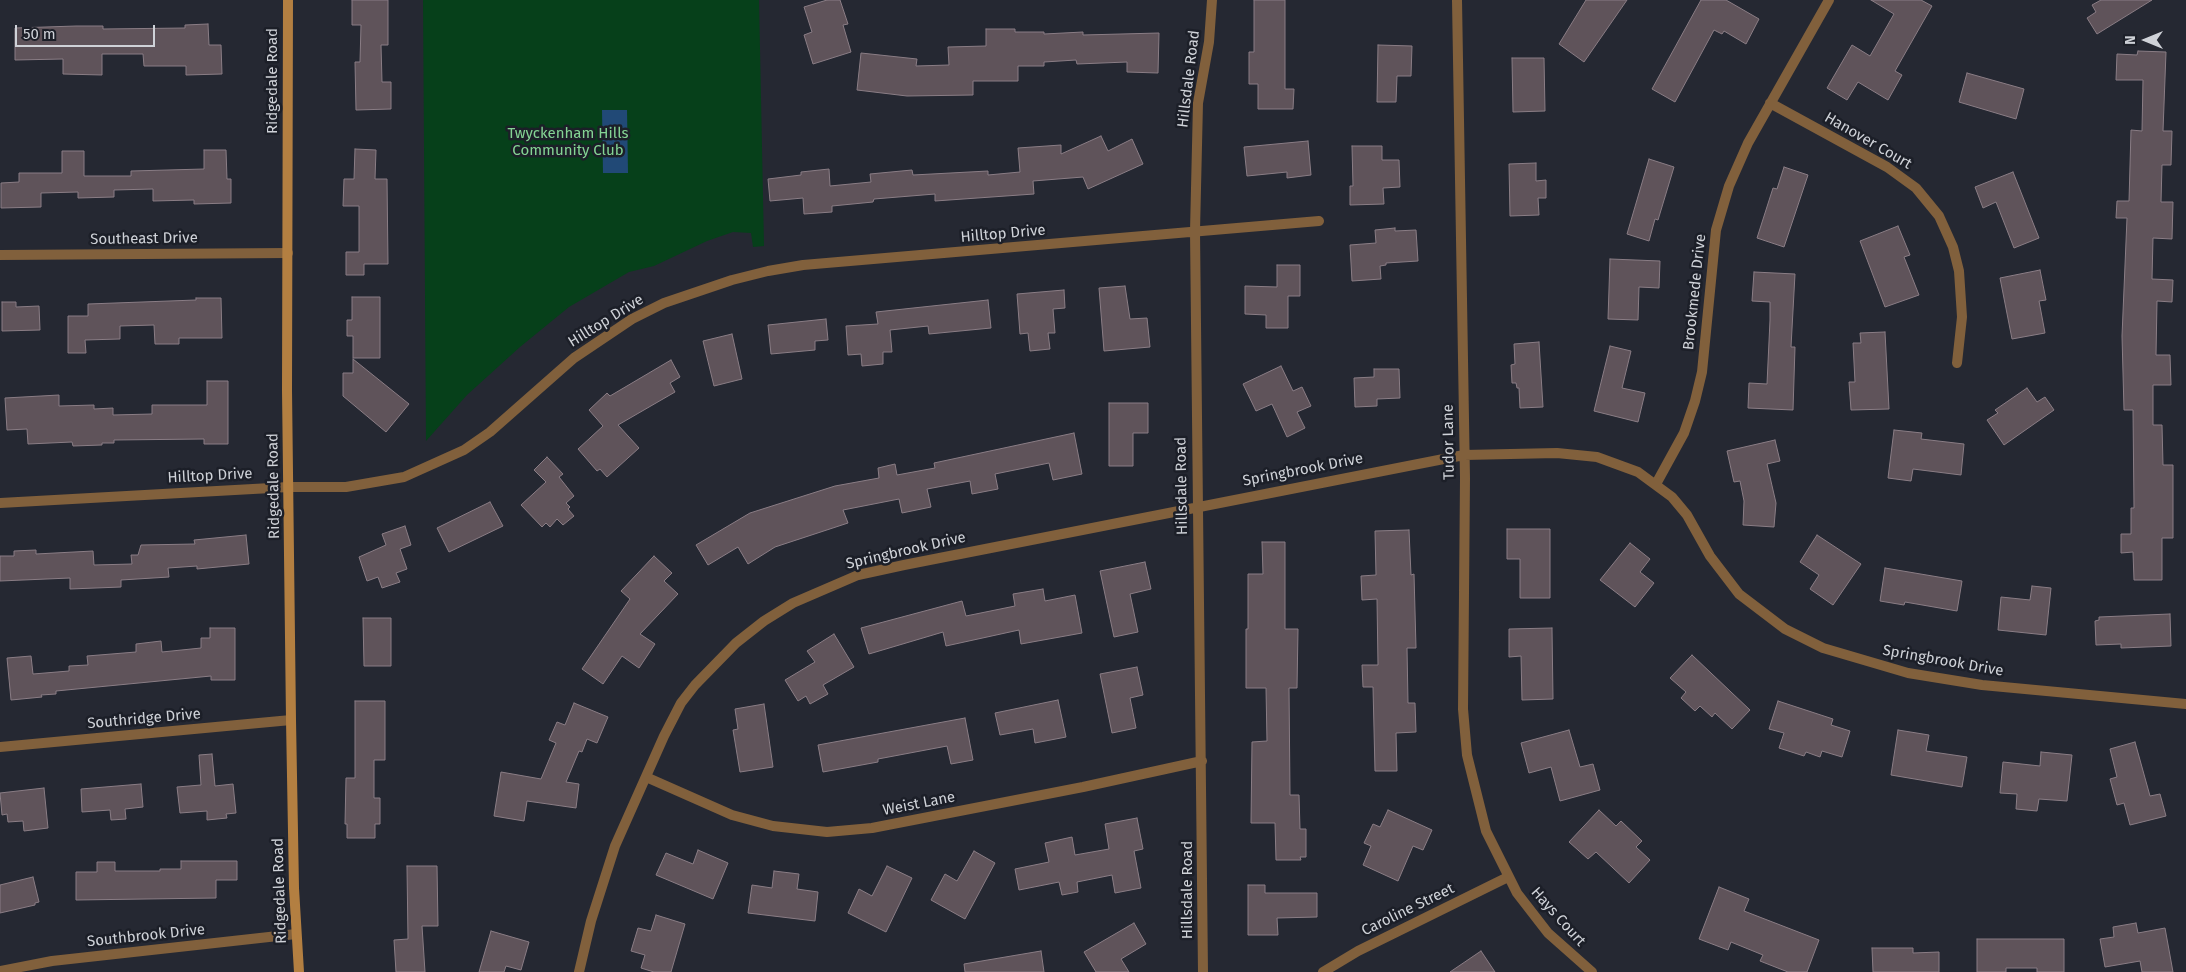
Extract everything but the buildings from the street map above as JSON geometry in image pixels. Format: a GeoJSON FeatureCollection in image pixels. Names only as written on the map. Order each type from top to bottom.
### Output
{"type":"FeatureCollection","features":[{"type":"Feature","properties":{"kind":"street","name":"Ridgedale Road"},"geometry":{"type":"LineString","coordinates":[[288,0],[291,720],[296,934],[299,972]]}},
{"type":"Feature","properties":{"kind":"street","name":"Hillsdale Road"},"geometry":{"type":"LineString","coordinates":[[1204,972],[1194,231],[1198,103],[1208,42],[1212,0]]}},
{"type":"Feature","properties":{"kind":"street","name":"Tudor Lane"},"geometry":{"type":"LineString","coordinates":[[1457,0],[1464,455],[1463,709],[1466,755],[1486,831],[1508,877]]}},
{"type":"Feature","properties":{"kind":"street","name":"Brookmede Drive"},"geometry":{"type":"LineString","coordinates":[[1656,484],[1684,433],[1695,401],[1702,372],[1716,230],[1729,186],[1748,143],[1829,0]]}},
{"type":"Feature","properties":{"kind":"street","name":"Hanover Court"},"geometry":{"type":"LineString","coordinates":[[1770,103],[1887,167],[1916,188],[1939,216],[1953,247],[1960,271],[1962,317],[1957,363]]}},
{"type":"Feature","properties":{"kind":"street","name":"Hilltop Drive"},"geometry":{"type":"LineString","coordinates":[[0,503],[289,487],[317,489],[376,484],[404,477],[435,465],[464,450],[490,432],[567,364],[610,333],[664,304],[732,280],[803,265],[1319,221]]}},
{"type":"Feature","properties":{"kind":"street","name":"Southeast Drive"},"geometry":{"type":"LineString","coordinates":[[0,255],[288,253]]}},
{"type":"Feature","properties":{"kind":"street","name":"Springbrook Drive"},"geometry":{"type":"LineString","coordinates":[[579,972],[602,884],[616,846],[664,736],[681,703],[695,685],[736,643],[764,621],[793,603],[858,575],[1197,506],[1464,455],[1557,453],[1597,457],[1638,472],[1672,498],[1687,515],[1710,556],[1739,594],[1785,630],[1823,648],[1908,673],[1982,685],[2186,704]]}},
{"type":"Feature","properties":{"kind":"street","name":"Southridge Drive"},"geometry":{"type":"LineString","coordinates":[[0,747],[291,720]]}},
{"type":"Feature","properties":{"kind":"street","name":"Weist Lane"},"geometry":{"type":"LineString","coordinates":[[646,777],[732,815],[773,826],[807,831],[841,832],[882,826],[1083,787],[1202,761]]}},
{"type":"Feature","properties":{"kind":"street","name":"Caroline Street"},"geometry":{"type":"LineString","coordinates":[[1323,972],[1358,952],[1508,877]]}},
{"type":"Feature","properties":{"kind":"street","name":"Hays Court"},"geometry":{"type":"LineString","coordinates":[[1508,877],[1525,905],[1548,933],[1592,972]]}},
{"type":"Feature","properties":{"kind":"street","name":"Southbrook Drive"},"geometry":{"type":"LineString","coordinates":[[0,972],[52,961],[296,934]]}},
{"type":"Feature","properties":{"kind":"green space","name":"Twyckenham Hills Community Club"},"geometry":{"type":"Polygon","coordinates":[[[423,0],[759,0],[764,246],[753,247],[751,233],[733,232],[707,241],[654,266],[629,272],[569,307],[520,347],[467,395],[426,441],[423,0]]]}},
{"type":"Feature","properties":{"kind":"water"},"geometry":{"type":"Polygon","coordinates":[[[602,110],[627,110],[628,173],[603,173],[602,110]]]}}]}
